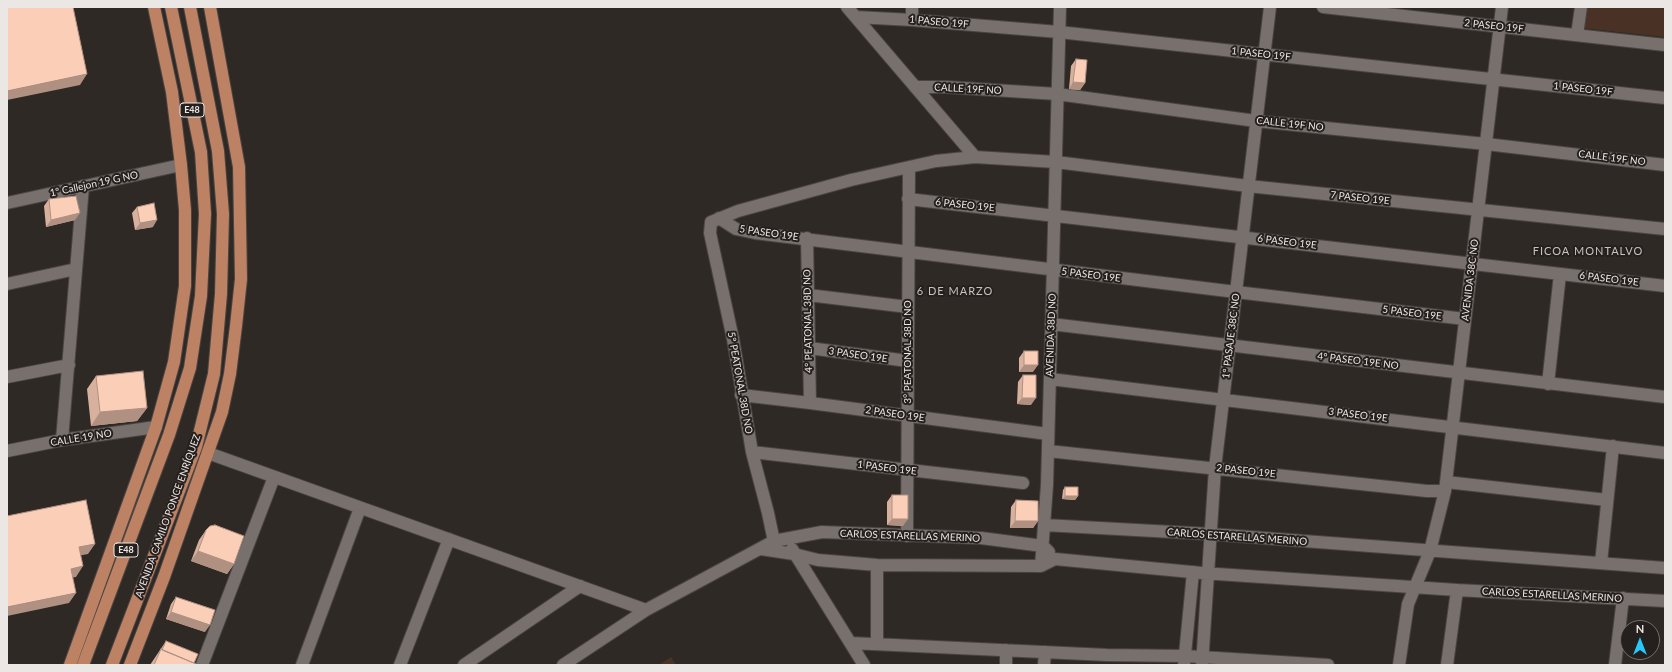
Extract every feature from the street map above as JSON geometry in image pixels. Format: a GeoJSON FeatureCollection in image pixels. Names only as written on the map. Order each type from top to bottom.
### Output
{"type":"FeatureCollection","features":[{"type":"Feature","properties":{"kind":"main road","name":"E48"},"geometry":{"type":"LineString","coordinates":[[70,665],[156,427],[174,362],[185,286],[185,210],[182,165],[172,92],[154,7]]}},
{"type":"Feature","properties":{"kind":"main road","name":"E48"},"geometry":{"type":"LineString","coordinates":[[83,665],[166,442],[190,368],[201,296],[205,214],[201,152],[171,7]]}},
{"type":"Feature","properties":{"kind":"main road","name":"AVENIDA CAMILO PONCE ENRÍQUEZ"},"geometry":{"type":"LineString","coordinates":[[112,665],[196,447],[214,374],[221,294],[223,214],[218,151],[190,7]]}},
{"type":"Feature","properties":{"kind":"main road","name":"AVENIDA CAMILO PONCE ENRÍQUEZ"},"geometry":{"type":"LineString","coordinates":[[130,665],[222,412],[236,326],[241,279],[239,167],[210,7]]}},
{"type":"Feature","properties":{"kind":"main road"},"geometry":{"type":"LineString","coordinates":[[214,374],[236,326]]}},
{"type":"Feature","properties":{"kind":"street"},"geometry":{"type":"LineString","coordinates":[[847,7],[975,157]]}},
{"type":"Feature","properties":{"kind":"street"},"geometry":{"type":"LineString","coordinates":[[912,7],[912,20]]}},
{"type":"Feature","properties":{"kind":"street","name":"AVENIDA 38D NO"},"geometry":{"type":"LineString","coordinates":[[1041,566],[1048,451],[1060,7]]}},
{"type":"Feature","properties":{"kind":"street","name":"1° PASAJE 38C NO"},"geometry":{"type":"LineString","coordinates":[[1202,662],[1215,468],[1270,7]]}},
{"type":"Feature","properties":{"kind":"street","name":"2 PASEO 19F"},"geometry":{"type":"LineString","coordinates":[[1323,7],[1665,44]]}},
{"type":"Feature","properties":{"kind":"street","name":"AVENIDA 38C NO"},"geometry":{"type":"LineString","coordinates":[[1430,551],[1446,487],[1502,7]]}},
{"type":"Feature","properties":{"kind":"street"},"geometry":{"type":"LineString","coordinates":[[1577,35],[1581,7]]}},
{"type":"Feature","properties":{"kind":"street","name":"1 PASEO 19F"},"geometry":{"type":"LineString","coordinates":[[856,17],[1059,32],[1665,98]]}},
{"type":"Feature","properties":{"kind":"street","name":"CALLE 19F NO"},"geometry":{"type":"LineString","coordinates":[[915,87],[946,87],[1058,94],[1256,121],[1665,164]]}},
{"type":"Feature","properties":{"kind":"street","name":"7 PASEO 19E"},"geometry":{"type":"LineString","coordinates":[[719,218],[738,210],[851,180],[936,161],[975,157],[1056,162],[1248,186],[1665,229]]}},
{"type":"Feature","properties":{"kind":"street","name":"1º Callejon 19 G NO"},"geometry":{"type":"LineString","coordinates":[[7,202],[182,165]]}},
{"type":"Feature","properties":{"kind":"street","name":"3° PEATONAL 38D NO"},"geometry":{"type":"LineString","coordinates":[[907,536],[909,167]]}},
{"type":"Feature","properties":{"kind":"street"},"geometry":{"type":"LineString","coordinates":[[62,440],[83,186]]}},
{"type":"Feature","properties":{"kind":"street","name":"6 PASEO 19E"},"geometry":{"type":"LineString","coordinates":[[908,199],[1665,286]]}},
{"type":"Feature","properties":{"kind":"street","name":"5 PASEO 19E"},"geometry":{"type":"LineString","coordinates":[[719,218],[736,229],[755,233],[1466,319]]}},
{"type":"Feature","properties":{"kind":"street","name":"5° PEATONAL 38D NO"},"geometry":{"type":"LineString","coordinates":[[719,218],[711,222],[710,233],[733,339],[741,395],[752,452],[775,546]]}},
{"type":"Feature","properties":{"kind":"street","name":"4° PEATONAL 38D NO"},"geometry":{"type":"LineString","coordinates":[[806,238],[810,403]]}},
{"type":"Feature","properties":{"kind":"street"},"geometry":{"type":"LineString","coordinates":[[7,284],[76,268]]}},
{"type":"Feature","properties":{"kind":"street"},"geometry":{"type":"LineString","coordinates":[[1548,384],[1560,274]]}},
{"type":"Feature","properties":{"kind":"street"},"geometry":{"type":"LineString","coordinates":[[808,295],[908,307]]}},
{"type":"Feature","properties":{"kind":"street","name":"4° PASEO 19E NO"},"geometry":{"type":"LineString","coordinates":[[1051,324],[1459,374],[1665,397]]}},
{"type":"Feature","properties":{"kind":"street","name":"3 PASEO 19E"},"geometry":{"type":"LineString","coordinates":[[809,348],[908,361]]}},
{"type":"Feature","properties":{"kind":"street"},"geometry":{"type":"LineString","coordinates":[[7,377],[68,365]]}},
{"type":"Feature","properties":{"kind":"street","name":"3 PASEO 19E"},"geometry":{"type":"LineString","coordinates":[[1050,379],[1665,452]]}},
{"type":"Feature","properties":{"kind":"street","name":"2 PASEO 19E"},"geometry":{"type":"LineString","coordinates":[[741,395],[1048,434]]}},
{"type":"Feature","properties":{"kind":"street","name":"CALLE 19 NO"},"geometry":{"type":"LineString","coordinates":[[7,451],[62,440],[156,427]]}},
{"type":"Feature","properties":{"kind":"street"},"geometry":{"type":"LineString","coordinates":[[1601,563],[1613,446]]}},
{"type":"Feature","properties":{"kind":"street","name":"2 PASEO 19E"},"geometry":{"type":"LineString","coordinates":[[1048,451],[1427,491],[1446,487],[1607,500]]}},
{"type":"Feature","properties":{"kind":"street","name":"1 PASEO 19E"},"geometry":{"type":"LineString","coordinates":[[752,452],[1023,483]]}},
{"type":"Feature","properties":{"kind":"street"},"geometry":{"type":"LineString","coordinates":[[208,453],[646,610]]}},
{"type":"Feature","properties":{"kind":"street"},"geometry":{"type":"LineString","coordinates":[[202,665],[274,477]]}},
{"type":"Feature","properties":{"kind":"street"},"geometry":{"type":"LineString","coordinates":[[302,665],[360,508]]}},
{"type":"Feature","properties":{"kind":"street","name":"CARLOS ESTARELLAS MERINO"},"geometry":{"type":"LineString","coordinates":[[1044,525],[1210,534],[1665,568]]}},
{"type":"Feature","properties":{"kind":"street","name":"CARLOS ESTARELLAS MERINO"},"geometry":{"type":"LineString","coordinates":[[563,665],[646,610],[761,549],[775,546],[789,539],[822,532],[981,538],[1043,546]]}},
{"type":"Feature","properties":{"kind":"street"},"geometry":{"type":"LineString","coordinates":[[400,665],[448,539]]}},
{"type":"Feature","properties":{"kind":"street"},"geometry":{"type":"LineString","coordinates":[[789,539],[794,554],[864,665]]}},
{"type":"Feature","properties":{"kind":"street","name":"CARLOS ESTARELLAS MERINO"},"geometry":{"type":"LineString","coordinates":[[775,546],[794,554],[818,560],[877,565],[1041,566],[1055,559],[1208,574],[1457,590],[1665,601]]}},
{"type":"Feature","properties":{"kind":"street"},"geometry":{"type":"LineString","coordinates":[[1043,546],[1055,559]]}},
{"type":"Feature","properties":{"kind":"street"},"geometry":{"type":"LineString","coordinates":[[1399,665],[1408,604],[1430,551]]}},
{"type":"Feature","properties":{"kind":"street"},"geometry":{"type":"LineString","coordinates":[[877,565],[877,644]]}},
{"type":"Feature","properties":{"kind":"street"},"geometry":{"type":"LineString","coordinates":[[1185,660],[1193,572]]}},
{"type":"Feature","properties":{"kind":"street"},"geometry":{"type":"LineString","coordinates":[[464,665],[580,586]]}},
{"type":"Feature","properties":{"kind":"street"},"geometry":{"type":"LineString","coordinates":[[1447,665],[1457,590]]}},
{"type":"Feature","properties":{"kind":"street"},"geometry":{"type":"LineString","coordinates":[[1615,665],[1623,598]]}},
{"type":"Feature","properties":{"kind":"street"},"geometry":{"type":"LineString","coordinates":[[851,643],[1044,652],[1107,660],[1185,660],[1202,662],[1328,665]]}},
{"type":"Feature","properties":{"kind":"street"},"geometry":{"type":"LineString","coordinates":[[1006,650],[1006,665]]}},
{"type":"Feature","properties":{"kind":"street"},"geometry":{"type":"LineString","coordinates":[[1044,652],[1044,665]]}},
{"type":"Feature","properties":{"kind":"shaded area"},"geometry":{"type":"Polygon","coordinates":[[[1585,7],[1665,7],[1665,37],[1582,28],[1585,7]]]}},
{"type":"Feature","properties":{"kind":"shaded area"},"geometry":{"type":"Polygon","coordinates":[[[671,657],[676,665],[659,665],[671,657]]]}},
{"type":"Feature","properties":{"kind":"building"},"geometry":{"type":"Polygon","coordinates":[[[7,7],[73,7],[87,74],[7,91],[7,7]]]}},
{"type":"Feature","properties":{"kind":"building"},"geometry":{"type":"Polygon","coordinates":[[[1076,59],[1087,60],[1085,83],[1073,82],[1076,59]]]}},
{"type":"Feature","properties":{"kind":"building"},"geometry":{"type":"Polygon","coordinates":[[[76,196],[80,213],[51,220],[49,199],[76,196]]]}},
{"type":"Feature","properties":{"kind":"building"},"geometry":{"type":"Polygon","coordinates":[[[154,203],[157,220],[140,223],[137,207],[154,203]]]}},
{"type":"Feature","properties":{"kind":"building"},"geometry":{"type":"Polygon","coordinates":[[[1024,351],[1038,351],[1038,365],[1024,365],[1024,351]]]}},
{"type":"Feature","properties":{"kind":"building"},"geometry":{"type":"Polygon","coordinates":[[[143,371],[147,408],[100,412],[96,376],[143,371]]]}},
{"type":"Feature","properties":{"kind":"building"},"geometry":{"type":"Polygon","coordinates":[[[1023,375],[1036,375],[1036,398],[1022,398],[1023,375]]]}},
{"type":"Feature","properties":{"kind":"building"},"geometry":{"type":"Polygon","coordinates":[[[1065,487],[1078,487],[1078,496],[1065,496],[1065,487]]]}},
{"type":"Feature","properties":{"kind":"building"},"geometry":{"type":"Polygon","coordinates":[[[892,495],[908,495],[908,519],[892,519],[892,495]]]}},
{"type":"Feature","properties":{"kind":"building"},"geometry":{"type":"Polygon","coordinates":[[[86,500],[95,544],[79,547],[83,566],[71,569],[76,593],[7,607],[7,516],[86,500]]]}},
{"type":"Feature","properties":{"kind":"building"},"geometry":{"type":"Polygon","coordinates":[[[1016,500],[1038,501],[1038,521],[1015,521],[1016,500]]]}},
{"type":"Feature","properties":{"kind":"building"},"geometry":{"type":"Polygon","coordinates":[[[215,525],[244,536],[234,564],[198,551],[206,530],[210,526],[215,525]]]}},
{"type":"Feature","properties":{"kind":"building"},"geometry":{"type":"Polygon","coordinates":[[[176,597],[215,610],[210,625],[171,612],[176,597]]]}},
{"type":"Feature","properties":{"kind":"building"},"geometry":{"type":"Polygon","coordinates":[[[166,641],[198,654],[194,663],[162,650],[166,641]]]}},
{"type":"Feature","properties":{"kind":"building"},"geometry":{"type":"Polygon","coordinates":[[[161,649],[196,664],[196,665],[154,665],[161,649]]]}},
{"type":"Feature","properties":{"kind":"district","name":"FICOA MONTALVO"},"geometry":{"type":"Point","coordinates":[1588,251]}},
{"type":"Feature","properties":{"kind":"district","name":"6 DE MARZO"},"geometry":{"type":"Point","coordinates":[955,291]}}]}
